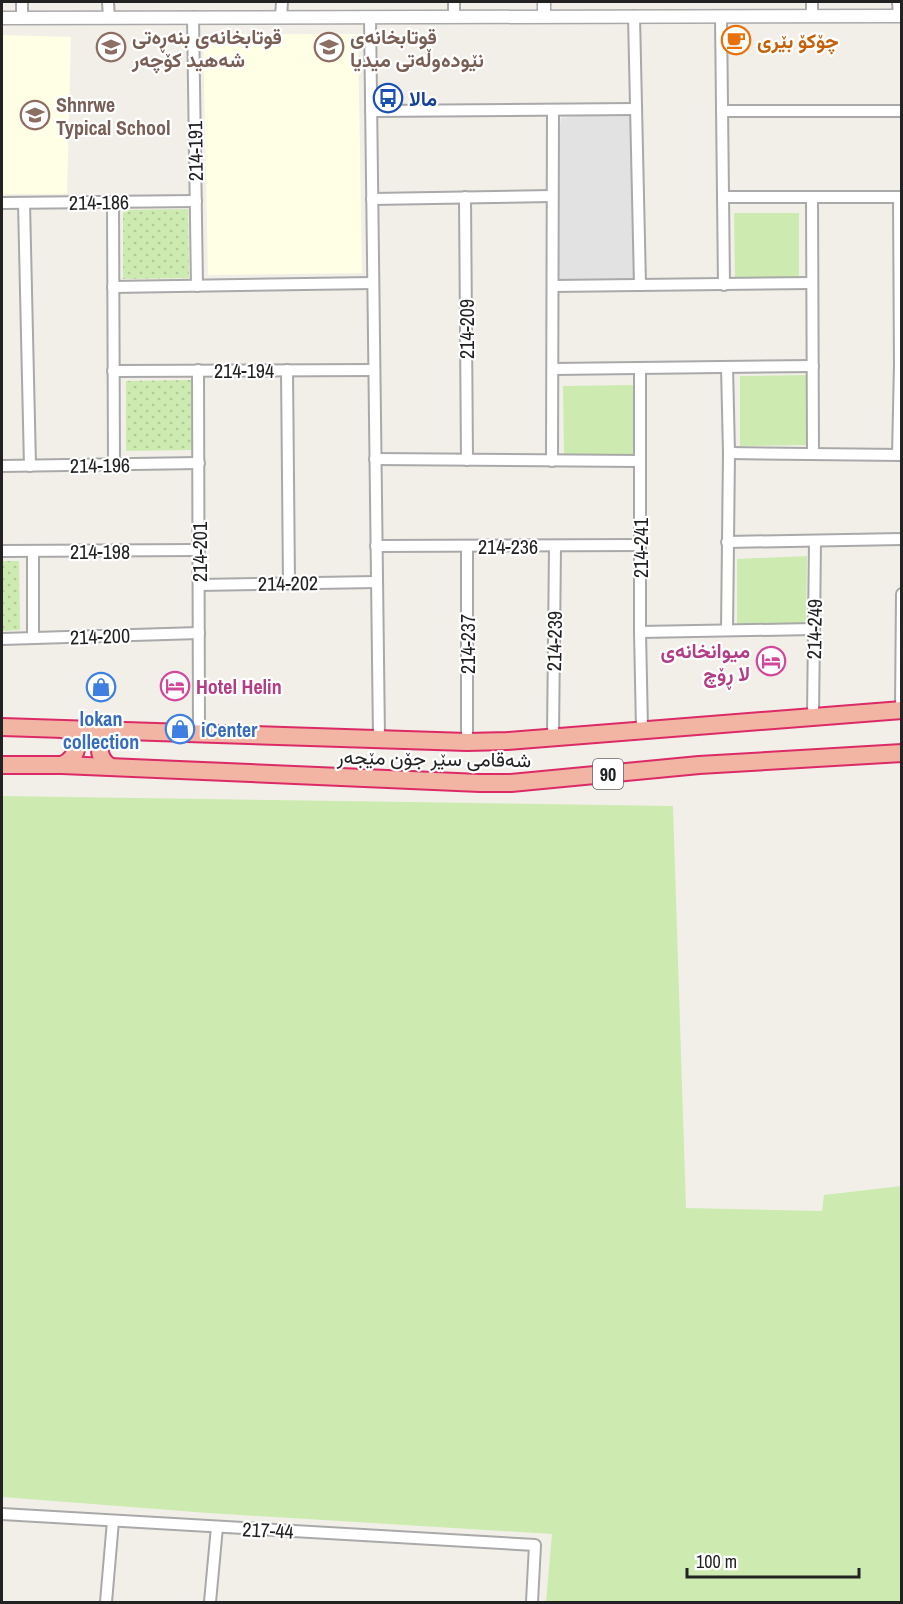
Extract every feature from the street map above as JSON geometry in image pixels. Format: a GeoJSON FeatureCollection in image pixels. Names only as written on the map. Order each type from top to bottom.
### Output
{"type":"FeatureCollection","features":[{"type":"Feature","properties":{"kind":"highway","name":"شەقامی سێر جۆن مێجەر"},"geometry":{"type":"LineString","coordinates":[[2,727],[467,742],[901,710]]}},
{"type":"Feature","properties":{"kind":"highway"},"geometry":{"type":"LineString","coordinates":[[62,729],[72,733],[77,748],[73,758],[62,765]]}},
{"type":"Feature","properties":{"kind":"highway"},"geometry":{"type":"LineString","coordinates":[[109,766],[100,754],[100,743],[107,734],[117,731]]}},
{"type":"Feature","properties":{"kind":"highway","name":"شەقامی سێر جۆن مێجەر"},"geometry":{"type":"LineString","coordinates":[[2,765],[109,766],[468,783],[511,783],[699,765],[902,753]]}},
{"type":"Feature","properties":{"kind":"street"},"geometry":{"type":"LineString","coordinates":[[22,2],[22,18]]}},
{"type":"Feature","properties":{"kind":"street"},"geometry":{"type":"LineString","coordinates":[[108,2],[109,18]]}},
{"type":"Feature","properties":{"kind":"street"},"geometry":{"type":"LineString","coordinates":[[281,17],[282,2]]}},
{"type":"Feature","properties":{"kind":"street"},"geometry":{"type":"LineString","coordinates":[[454,2],[454,17]]}},
{"type":"Feature","properties":{"kind":"street"},"geometry":{"type":"LineString","coordinates":[[544,2],[544,16]]}},
{"type":"Feature","properties":{"kind":"street"},"geometry":{"type":"LineString","coordinates":[[812,2],[812,16]]}},
{"type":"Feature","properties":{"kind":"street"},"geometry":{"type":"LineString","coordinates":[[2,18],[900,16],[898,2]]}},
{"type":"Feature","properties":{"kind":"street"},"geometry":{"type":"LineString","coordinates":[[634,16],[640,285]]}},
{"type":"Feature","properties":{"kind":"street"},"geometry":{"type":"LineString","coordinates":[[721,16],[724,285]]}},
{"type":"Feature","properties":{"kind":"street","name":"214-191"},"geometry":{"type":"LineString","coordinates":[[193,17],[197,286]]}},
{"type":"Feature","properties":{"kind":"street"},"geometry":{"type":"LineString","coordinates":[[370,17],[379,738]]}},
{"type":"Feature","properties":{"kind":"street"},"geometry":{"type":"LineString","coordinates":[[371,111],[636,109]]}},
{"type":"Feature","properties":{"kind":"street"},"geometry":{"type":"LineString","coordinates":[[552,460],[553,110]]}},
{"type":"Feature","properties":{"kind":"street"},"geometry":{"type":"LineString","coordinates":[[722,111],[902,111]]}},
{"type":"Feature","properties":{"kind":"street"},"geometry":{"type":"LineString","coordinates":[[372,199],[552,196]]}},
{"type":"Feature","properties":{"kind":"street","name":"214-209"},"geometry":{"type":"LineString","coordinates":[[465,197],[467,460]]}},
{"type":"Feature","properties":{"kind":"street"},"geometry":{"type":"LineString","coordinates":[[723,197],[900,197],[900,455],[729,453]]}},
{"type":"Feature","properties":{"kind":"street"},"geometry":{"type":"LineString","coordinates":[[812,197],[813,454]]}},
{"type":"Feature","properties":{"kind":"street","name":"214-186"},"geometry":{"type":"LineString","coordinates":[[2,203],[196,201]]}},
{"type":"Feature","properties":{"kind":"street"},"geometry":{"type":"LineString","coordinates":[[113,202],[114,464]]}},
{"type":"Feature","properties":{"kind":"street"},"geometry":{"type":"LineString","coordinates":[[24,203],[30,466]]}},
{"type":"Feature","properties":{"kind":"street"},"geometry":{"type":"LineString","coordinates":[[113,287],[373,283]]}},
{"type":"Feature","properties":{"kind":"street"},"geometry":{"type":"LineString","coordinates":[[553,286],[812,283]]}},
{"type":"Feature","properties":{"kind":"street"},"geometry":{"type":"LineString","coordinates":[[553,369],[813,366]]}},
{"type":"Feature","properties":{"kind":"street"},"geometry":{"type":"LineString","coordinates":[[727,367],[729,453],[727,630]]}},
{"type":"Feature","properties":{"kind":"street","name":"214-241"},"geometry":{"type":"LineString","coordinates":[[640,368],[642,729]]}},
{"type":"Feature","properties":{"kind":"street","name":"214-201"},"geometry":{"type":"LineString","coordinates":[[198,370],[200,733]]}},
{"type":"Feature","properties":{"kind":"street"},"geometry":{"type":"LineString","coordinates":[[287,370],[290,583]]}},
{"type":"Feature","properties":{"kind":"street","name":"214-194"},"geometry":{"type":"LineString","coordinates":[[113,371],[374,370]]}},
{"type":"Feature","properties":{"kind":"street"},"geometry":{"type":"LineString","coordinates":[[375,459],[640,461]]}},
{"type":"Feature","properties":{"kind":"street","name":"214-196"},"geometry":{"type":"LineString","coordinates":[[2,466],[199,463]]}},
{"type":"Feature","properties":{"kind":"street"},"geometry":{"type":"LineString","coordinates":[[728,542],[902,539]]}},
{"type":"Feature","properties":{"kind":"street","name":"214-249"},"geometry":{"type":"LineString","coordinates":[[813,716],[815,541]]}},
{"type":"Feature","properties":{"kind":"street","name":"214-236"},"geometry":{"type":"LineString","coordinates":[[376,546],[640,545]]}},
{"type":"Feature","properties":{"kind":"street","name":"214-237"},"geometry":{"type":"LineString","coordinates":[[467,546],[467,742]]}},
{"type":"Feature","properties":{"kind":"street","name":"214-239"},"geometry":{"type":"LineString","coordinates":[[553,736],[555,546]]}},
{"type":"Feature","properties":{"kind":"street","name":"214-198"},"geometry":{"type":"LineString","coordinates":[[2,551],[199,550]]}},
{"type":"Feature","properties":{"kind":"street"},"geometry":{"type":"LineString","coordinates":[[33,551],[33,638]]}},
{"type":"Feature","properties":{"kind":"street","name":"214-202"},"geometry":{"type":"LineString","coordinates":[[199,585],[377,582]]}},
{"type":"Feature","properties":{"kind":"street"},"geometry":{"type":"LineString","coordinates":[[901,710],[902,594]]}},
{"type":"Feature","properties":{"kind":"street"},"geometry":{"type":"LineString","coordinates":[[640,632],[814,629]]}},
{"type":"Feature","properties":{"kind":"street","name":"214-200"},"geometry":{"type":"LineString","coordinates":[[2,639],[199,633]]}},
{"type":"Feature","properties":{"kind":"street","name":"217-44"},"geometry":{"type":"LineString","coordinates":[[2,1514],[534,1545],[532,1602]]}},
{"type":"Feature","properties":{"kind":"street"},"geometry":{"type":"LineString","coordinates":[[106,1602],[113,1521]]}},
{"type":"Feature","properties":{"kind":"street"},"geometry":{"type":"LineString","coordinates":[[210,1602],[217,1527]]}},
{"type":"Feature","properties":{"kind":"shaded area"},"geometry":{"type":"Polygon","coordinates":[[[203,34],[358,34],[362,273],[208,275],[203,34]]]}},
{"type":"Feature","properties":{"kind":"shaded area","name":"Shnrwe Typical School"},"geometry":{"type":"Polygon","coordinates":[[[2,35],[71,37],[67,194],[2,194],[2,35]]]}},
{"type":"Feature","properties":{"kind":"shaded area"},"geometry":{"type":"Polygon","coordinates":[[[636,109],[640,285],[553,286],[552,196],[561,118],[636,109]]]}},
{"type":"Feature","properties":{"kind":"green space"},"geometry":{"type":"Polygon","coordinates":[[[188,209],[189,278],[123,279],[123,210],[188,209]]]}},
{"type":"Feature","properties":{"kind":"green space"},"geometry":{"type":"Polygon","coordinates":[[[734,213],[799,213],[799,278],[735,278],[734,213]]]}},
{"type":"Feature","properties":{"kind":"green space"},"geometry":{"type":"Polygon","coordinates":[[[806,375],[806,445],[740,446],[740,376],[806,375]]]}},
{"type":"Feature","properties":{"kind":"green space"},"geometry":{"type":"Polygon","coordinates":[[[191,380],[192,450],[126,451],[126,381],[191,380]]]}},
{"type":"Feature","properties":{"kind":"green space"},"geometry":{"type":"Polygon","coordinates":[[[633,385],[634,455],[564,458],[563,386],[633,385]]]}},
{"type":"Feature","properties":{"kind":"green space"},"geometry":{"type":"Polygon","coordinates":[[[807,556],[806,626],[737,625],[737,559],[807,556]]]}},
{"type":"Feature","properties":{"kind":"green space"},"geometry":{"type":"Polygon","coordinates":[[[2,561],[19,561],[20,630],[2,631],[2,561]]]}},
{"type":"Feature","properties":{"kind":"green space"},"geometry":{"type":"Polygon","coordinates":[[[2,796],[673,806],[686,1208],[822,1211],[824,1195],[901,1186],[901,1602],[546,1602],[552,1534],[208,1513],[2,1497],[2,796]]]}},
{"type":"Feature","properties":{"kind":"place","name":"چۆکۆ بێری"},"geometry":{"type":"Point","coordinates":[736,40]}},
{"type":"Feature","properties":{"kind":"place","name":"قوتابخانەی بنەڕەتی شەهید کۆچەر"},"geometry":{"type":"Point","coordinates":[111,47]}},
{"type":"Feature","properties":{"kind":"place","name":"قوتابخانەی نێودەوڵەتی میدیا"},"geometry":{"type":"Point","coordinates":[329,47]}},
{"type":"Feature","properties":{"kind":"place","name":"مالا"},"geometry":{"type":"Point","coordinates":[388,98]}},
{"type":"Feature","properties":{"kind":"place","name":"Shnrwe Typical School"},"geometry":{"type":"Point","coordinates":[35,115]}},
{"type":"Feature","properties":{"kind":"place","name":"میوانخانەی لا ڕۆچ"},"geometry":{"type":"Point","coordinates":[771,661]}},
{"type":"Feature","properties":{"kind":"place","name":"Hotel Helin"},"geometry":{"type":"Point","coordinates":[175,686]}},
{"type":"Feature","properties":{"kind":"place","name":"lokan collection"},"geometry":{"type":"Point","coordinates":[101,687]}},
{"type":"Feature","properties":{"kind":"place","name":"iCenter"},"geometry":{"type":"Point","coordinates":[180,729]}}]}
